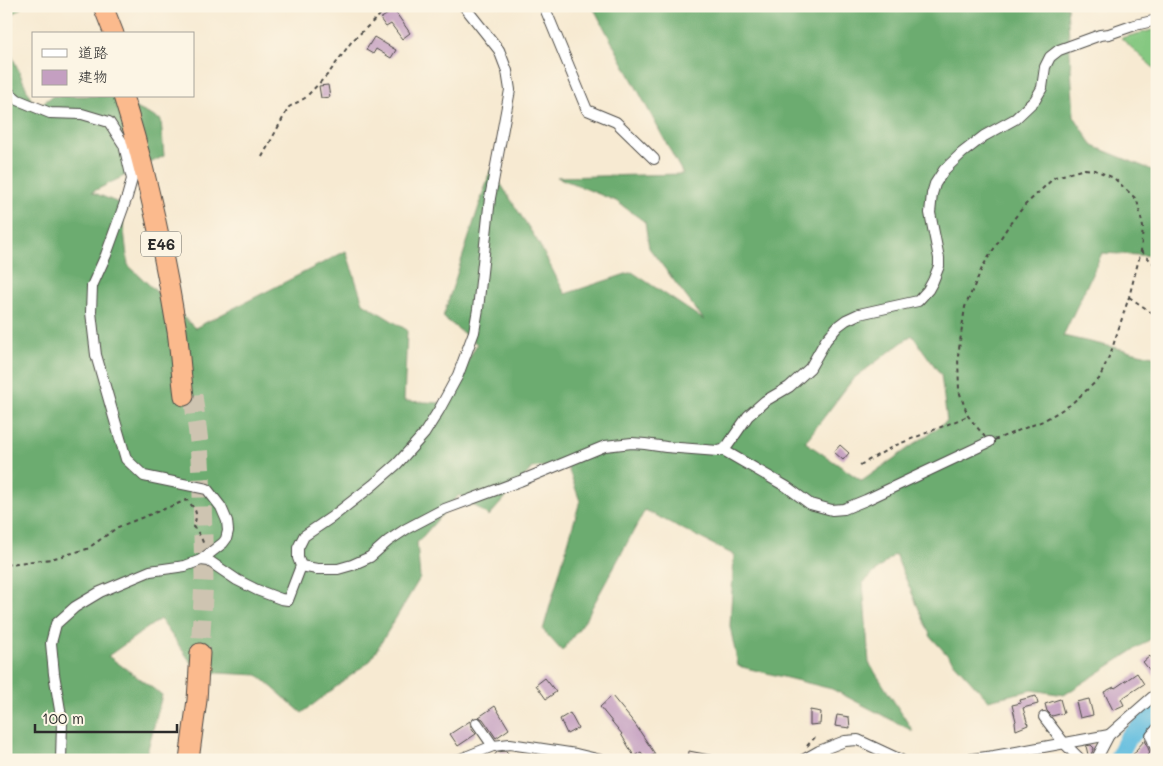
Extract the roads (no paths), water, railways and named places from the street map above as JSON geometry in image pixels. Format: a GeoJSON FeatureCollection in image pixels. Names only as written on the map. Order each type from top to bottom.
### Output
{"type":"FeatureCollection","features":[{"type":"Feature","properties":{"kind":"highway"},"geometry":{"type":"LineString","coordinates":[[92,6],[101,32]]}},
{"type":"Feature","properties":{"kind":"highway"},"geometry":{"type":"LineString","coordinates":[[103,6],[113,32]]}},
{"type":"Feature","properties":{"kind":"highway","name":"E46"},"geometry":{"type":"LineString","coordinates":[[124,98],[147,180],[160,237],[188,395],[188,342],[168,228],[146,138],[134,98]]}},
{"type":"Feature","properties":{"kind":"highway"},"geometry":{"type":"LineString","coordinates":[[178,760],[187,688],[195,653],[197,700],[189,760]]}},
{"type":"Feature","properties":{"kind":"street"},"geometry":{"type":"LineString","coordinates":[[201,560],[210,561],[237,580],[257,590],[281,600],[288,600],[301,566],[298,558],[298,548],[304,536],[373,486],[397,464],[424,434],[458,376],[474,332],[490,198],[510,90],[507,71],[499,50],[464,6]]}},
{"type":"Feature","properties":{"kind":"street"},"geometry":{"type":"LineString","coordinates":[[544,6],[587,110],[616,122],[654,159]]}},
{"type":"Feature","properties":{"kind":"street"},"geometry":{"type":"LineString","coordinates":[[301,566],[317,569],[338,569],[352,565],[370,557],[388,541],[406,529],[442,510],[520,481],[605,446],[632,443],[723,450],[748,416],[765,401],[789,387],[810,368],[826,340],[838,326],[859,314],[918,301],[928,290],[939,266],[930,213],[935,184],[944,170],[962,153],[984,136],[1015,119],[1035,100],[1042,88],[1045,67],[1050,57],[1059,50],[1100,35],[1157,20]]}},
{"type":"Feature","properties":{"kind":"street"},"geometry":{"type":"LineString","coordinates":[[6,90],[18,100],[50,113],[82,114],[108,122],[124,145],[132,179],[106,255],[92,286],[91,312],[96,355],[126,458],[144,476],[207,489],[221,507],[227,521],[228,531],[223,543],[201,560],[185,566],[150,571],[100,592],[75,607],[56,624],[51,643],[62,722],[61,760]]}},
{"type":"Feature","properties":{"kind":"street"},"geometry":{"type":"LineString","coordinates":[[723,450],[810,504],[832,510],[844,509],[866,500],[989,442]]}},
{"type":"Feature","properties":{"kind":"street"},"geometry":{"type":"LineString","coordinates":[[1096,760],[1109,735],[1157,693]]}},
{"type":"Feature","properties":{"kind":"street"},"geometry":{"type":"LineString","coordinates":[[1044,717],[1064,743],[1081,760]]}},
{"type":"Feature","properties":{"kind":"street"},"geometry":{"type":"LineString","coordinates":[[477,723],[493,746]]}},
{"type":"Feature","properties":{"kind":"street"},"geometry":{"type":"LineString","coordinates":[[1157,729],[1151,736],[1157,750]]}},
{"type":"Feature","properties":{"kind":"street"},"geometry":{"type":"LineString","coordinates":[[964,760],[995,758],[1109,735]]}},
{"type":"Feature","properties":{"kind":"street"},"geometry":{"type":"LineString","coordinates":[[803,760],[819,751],[845,741],[858,740],[901,760]]}},
{"type":"Feature","properties":{"kind":"street"},"geometry":{"type":"LineString","coordinates":[[458,760],[493,746],[510,744],[601,760]]}},
{"type":"Feature","properties":{"kind":"waterway"},"geometry":{"type":"LineString","coordinates":[[1117,760],[1128,738],[1157,712]]}},
{"type":"Feature","properties":{"kind":"tunnel"},"geometry":{"type":"LineString","coordinates":[[193,395],[199,442],[202,495],[204,579],[200,653]]}}]}
